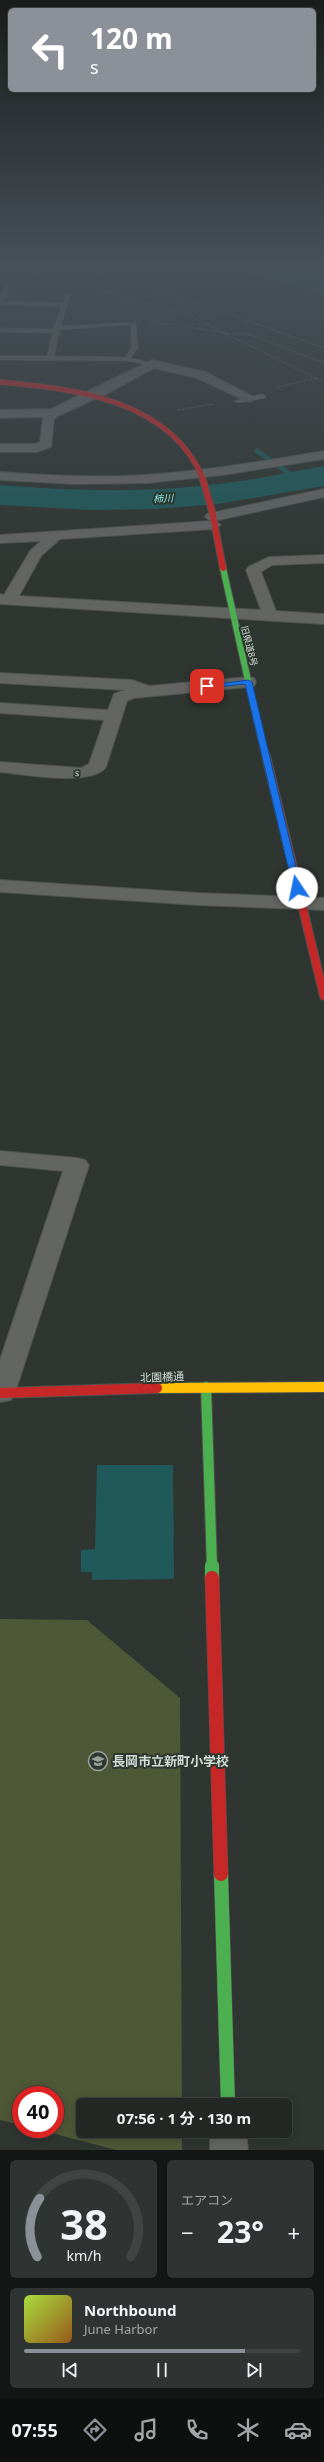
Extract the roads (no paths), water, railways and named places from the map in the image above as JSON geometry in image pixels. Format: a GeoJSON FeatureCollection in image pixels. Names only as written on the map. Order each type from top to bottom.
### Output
{"type":"FeatureCollection","features":[{"type":"Feature","properties":{"kind":"street"},"geometry":{"type":"LineString","coordinates":[[0,448],[36,448],[46,444],[48,420],[53,414],[151,364]]}},
{"type":"Feature","properties":{"kind":"street"},"geometry":{"type":"LineString","coordinates":[[153,364],[201,375],[250,398]]}},
{"type":"Feature","properties":{"kind":"street"},"geometry":{"type":"LineString","coordinates":[[0,382],[43,387],[91,396],[135,413],[172,433],[196,460],[202,476]]}},
{"type":"Feature","properties":{"kind":"street"},"geometry":{"type":"LineString","coordinates":[[0,414],[53,414]]}},
{"type":"Feature","properties":{"kind":"street"},"geometry":{"type":"LineString","coordinates":[[0,476],[122,480],[202,476],[324,455]]}},
{"type":"Feature","properties":{"kind":"street","name":"旧県道8号"},"geometry":{"type":"LineString","coordinates":[[202,476],[231,613],[324,996]]}},
{"type":"Feature","properties":{"kind":"street"},"geometry":{"type":"LineString","coordinates":[[0,539],[54,537],[212,518],[324,493]]}},
{"type":"Feature","properties":{"kind":"street"},"geometry":{"type":"LineString","coordinates":[[4,599],[35,554],[54,537]]}},
{"type":"Feature","properties":{"kind":"street"},"geometry":{"type":"LineString","coordinates":[[270,615],[253,570],[269,561],[324,559]]}},
{"type":"Feature","properties":{"kind":"street"},"geometry":{"type":"LineString","coordinates":[[4,599],[324,619]]}},
{"type":"Feature","properties":{"kind":"street"},"geometry":{"type":"LineString","coordinates":[[0,678],[132,685],[151,691]]}},
{"type":"Feature","properties":{"kind":"street","name":"s"},"geometry":{"type":"LineString","coordinates":[[0,767],[83,773],[97,767],[113,715],[120,698],[131,693],[248,682]]}},
{"type":"Feature","properties":{"kind":"street"},"geometry":{"type":"LineString","coordinates":[[0,708],[113,715]]}},
{"type":"Feature","properties":{"kind":"street"},"geometry":{"type":"LineString","coordinates":[[0,886],[198,899],[324,904]]}},
{"type":"Feature","properties":{"kind":"street"},"geometry":{"type":"LineString","coordinates":[[0,1158],[77,1165],[1,1393]]}},
{"type":"Feature","properties":{"kind":"street"},"geometry":{"type":"LineString","coordinates":[[206,1387],[228,2098]]}},
{"type":"Feature","properties":{"kind":"street","name":"北園橋通"},"geometry":{"type":"LineString","coordinates":[[1,1393],[206,1387],[324,1387]]}},
{"type":"Feature","properties":{"kind":"street"},"geometry":{"type":"LineString","coordinates":[[228,2138],[229,2150]]}},
{"type":"Feature","properties":{"kind":"water"},"geometry":{"type":"Polygon","coordinates":[[[97,1465],[173,1465],[174,1579],[92,1580],[92,1572],[81,1572],[81,1550],[95,1549],[97,1465]]]}},
{"type":"Feature","properties":{"kind":"waterway"},"geometry":{"type":"LineString","coordinates":[[257,451],[299,480]]}},
{"type":"Feature","properties":{"kind":"waterway","name":"柿川"},"geometry":{"type":"LineString","coordinates":[[0,495],[93,500],[156,499],[218,494],[324,476]]}},
{"type":"Feature","properties":{"kind":"place","name":"長岡市立新町小学校"},"geometry":{"type":"Point","coordinates":[98,1761]}}]}
